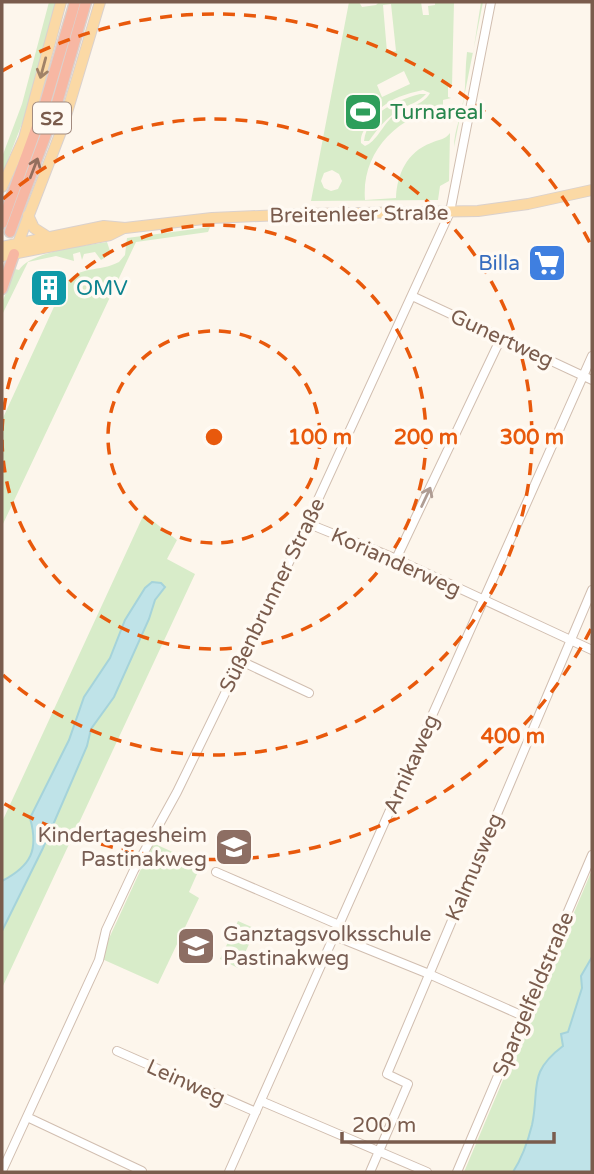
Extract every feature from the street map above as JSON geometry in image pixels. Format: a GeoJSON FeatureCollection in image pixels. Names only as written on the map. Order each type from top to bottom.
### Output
{"type":"FeatureCollection","features":[{"type":"Feature","properties":{"kind":"highway","name":"S2"},"geometry":{"type":"LineString","coordinates":[[2,223],[43,110],[75,2]]}},
{"type":"Feature","properties":{"kind":"highway","name":"S2"},"geometry":{"type":"LineString","coordinates":[[10,232],[55,110],[86,2]]}},
{"type":"Feature","properties":{"kind":"highway"},"geometry":{"type":"LineString","coordinates":[[2,289],[16,249]]}},
{"type":"Feature","properties":{"kind":"main road"},"geometry":{"type":"LineString","coordinates":[[2,187],[23,138],[61,2]]}},
{"type":"Feature","properties":{"kind":"main road"},"geometry":{"type":"LineString","coordinates":[[16,249],[66,117],[100,2]]}},
{"type":"Feature","properties":{"kind":"main road","name":"Breitenleer Straße"},"geometry":{"type":"LineString","coordinates":[[16,249],[49,237],[104,226],[125,228],[233,218],[478,211],[528,204],[592,190]]}},
{"type":"Feature","properties":{"kind":"main road"},"geometry":{"type":"LineString","coordinates":[[27,215],[34,228],[49,237]]}},
{"type":"Feature","properties":{"kind":"main road","name":"Breitenleer Straße"},"geometry":{"type":"LineString","coordinates":[[2,249],[110,235],[125,228]]}},
{"type":"Feature","properties":{"kind":"street","name":"Süßenbrunner Straße"},"geometry":{"type":"LineString","coordinates":[[2,1171],[99,960],[106,930],[134,870],[177,792],[241,661],[450,212],[491,2]]}},
{"type":"Feature","properties":{"kind":"street","name":"Gunertweg"},"geometry":{"type":"LineString","coordinates":[[412,296],[592,380]]}},
{"type":"Feature","properties":{"kind":"street"},"geometry":{"type":"LineString","coordinates":[[397,559],[501,338]]}},
{"type":"Feature","properties":{"kind":"street","name":"Arnikaweg"},"geometry":{"type":"LineString","coordinates":[[229,1172],[592,356]]}},
{"type":"Feature","properties":{"kind":"street","name":"Korianderweg"},"geometry":{"type":"LineString","coordinates":[[307,523],[397,559],[592,650]]}},
{"type":"Feature","properties":{"kind":"street","name":"Kalmusweg"},"geometry":{"type":"LineString","coordinates":[[370,1172],[408,1083],[387,1074],[592,590]]}},
{"type":"Feature","properties":{"kind":"street"},"geometry":{"type":"LineString","coordinates":[[241,661],[309,693]]}},
{"type":"Feature","properties":{"kind":"street","name":"Spargelfeldstraße"},"geometry":{"type":"LineString","coordinates":[[457,1172],[592,856]]}},
{"type":"Feature","properties":{"kind":"street"},"geometry":{"type":"LineString","coordinates":[[216,872],[339,925]]}},
{"type":"Feature","properties":{"kind":"street"},"geometry":{"type":"LineString","coordinates":[[335,936],[523,1016]]}},
{"type":"Feature","properties":{"kind":"street","name":"Leinweg"},"geometry":{"type":"LineString","coordinates":[[117,1051],[256,1112]]}},
{"type":"Feature","properties":{"kind":"street"},"geometry":{"type":"LineString","coordinates":[[261,1101],[427,1172]]}},
{"type":"Feature","properties":{"kind":"street"},"geometry":{"type":"LineString","coordinates":[[27,1117],[142,1171]]}},
{"type":"Feature","properties":{"kind":"green space"},"geometry":{"type":"Polygon","coordinates":[[[49,2],[56,2],[27,111],[2,175],[2,157],[22,104],[49,2]]]}},
{"type":"Feature","properties":{"kind":"green space"},"geometry":{"type":"Polygon","coordinates":[[[349,2],[359,2],[362,7],[379,2],[421,2],[423,15],[429,15],[428,6],[435,5],[435,2],[454,2],[452,86],[448,86],[448,97],[451,98],[443,100],[443,108],[427,112],[397,128],[376,152],[365,183],[365,200],[396,198],[401,172],[410,158],[423,147],[450,133],[449,181],[440,186],[438,200],[311,201],[349,2]],[[391,4],[383,5],[387,52],[396,51],[391,4]],[[404,71],[377,85],[382,97],[410,84],[404,71]],[[423,90],[399,97],[374,115],[364,129],[361,143],[365,146],[369,144],[392,117],[418,104],[430,93],[423,90]],[[332,170],[324,173],[321,181],[324,188],[331,191],[338,189],[342,181],[339,174],[332,170]]]}},
{"type":"Feature","properties":{"kind":"green space"},"geometry":{"type":"Polygon","coordinates":[[[481,2],[483,2],[474,48],[481,2]]]}},
{"type":"Feature","properties":{"kind":"green space"},"geometry":{"type":"Polygon","coordinates":[[[467,52],[473,53],[464,96],[466,63],[467,52]]]}},
{"type":"Feature","properties":{"kind":"green space"},"geometry":{"type":"Polygon","coordinates":[[[426,94],[391,116],[369,141],[364,141],[371,122],[384,109],[426,94]]]}},
{"type":"Feature","properties":{"kind":"green space"},"geometry":{"type":"Polygon","coordinates":[[[210,227],[208,232],[136,242],[2,526],[2,420],[64,285],[83,271],[119,262],[125,255],[127,238],[210,227]]]}},
{"type":"Feature","properties":{"kind":"green space"},"geometry":{"type":"Polygon","coordinates":[[[107,242],[110,251],[109,255],[101,260],[95,252],[84,254],[82,260],[80,252],[73,254],[74,261],[56,256],[29,262],[46,254],[107,242]]]}},
{"type":"Feature","properties":{"kind":"green space"},"geometry":{"type":"Polygon","coordinates":[[[28,262],[2,315],[2,303],[15,269],[19,270],[28,262]]]}},
{"type":"Feature","properties":{"kind":"green space"},"geometry":{"type":"Polygon","coordinates":[[[144,514],[177,540],[167,559],[195,574],[2,988],[2,931],[43,848],[87,746],[91,729],[114,697],[155,600],[164,588],[125,620],[110,658],[84,697],[69,740],[30,818],[34,839],[30,856],[20,869],[2,881],[2,822],[144,514]]]}},
{"type":"Feature","properties":{"kind":"green space"},"geometry":{"type":"Polygon","coordinates":[[[153,843],[201,865],[189,892],[199,898],[158,984],[102,959],[153,843]]]}},
{"type":"Feature","properties":{"kind":"green space"},"geometry":{"type":"Polygon","coordinates":[[[592,870],[592,957],[581,976],[582,988],[563,1046],[538,1076],[532,1126],[523,1154],[513,1172],[464,1172],[592,870]]]}},
{"type":"Feature","properties":{"kind":"green space"},"geometry":{"type":"Polygon","coordinates":[[[238,921],[256,929],[238,968],[220,959],[238,921]]]}},
{"type":"Feature","properties":{"kind":"water"},"geometry":{"type":"Polygon","coordinates":[[[152,582],[161,583],[165,587],[155,600],[114,697],[91,729],[87,746],[43,848],[2,931],[2,881],[20,869],[30,856],[34,839],[30,818],[69,740],[84,697],[110,658],[125,620],[145,588],[152,582]]]}},
{"type":"Feature","properties":{"kind":"water"},"geometry":{"type":"Polygon","coordinates":[[[592,957],[592,1172],[513,1172],[530,1131],[539,1073],[563,1046],[561,1034],[568,1032],[582,988],[581,976],[592,957]]]}},
{"type":"Feature","properties":{"kind":"place","name":"Turnareal"},"geometry":{"type":"Point","coordinates":[363,112]}},
{"type":"Feature","properties":{"kind":"place","name":"Billa"},"geometry":{"type":"Point","coordinates":[547,263]}},
{"type":"Feature","properties":{"kind":"place","name":"OMV"},"geometry":{"type":"Point","coordinates":[49,288]}},
{"type":"Feature","properties":{"kind":"place","name":"Kindertagesheim Pastinakweg"},"geometry":{"type":"Point","coordinates":[234,847]}},
{"type":"Feature","properties":{"kind":"place","name":"Ganztagsvolksschule Pastinakweg"},"geometry":{"type":"Point","coordinates":[196,946]}}]}
